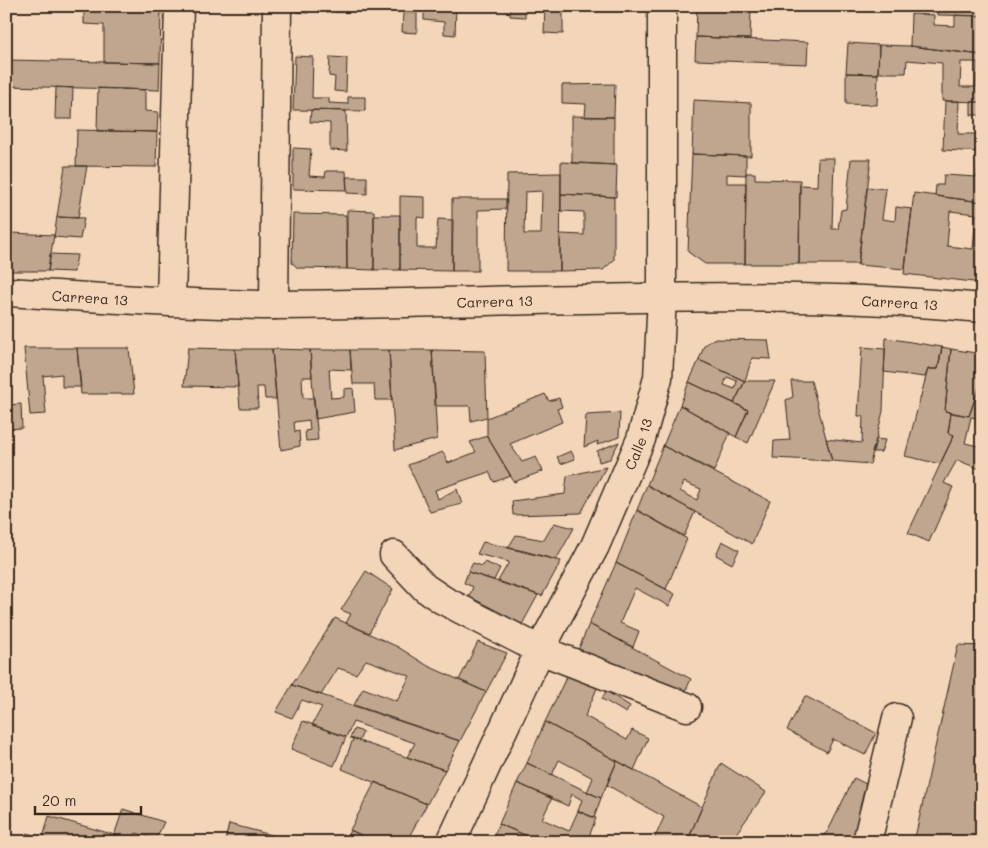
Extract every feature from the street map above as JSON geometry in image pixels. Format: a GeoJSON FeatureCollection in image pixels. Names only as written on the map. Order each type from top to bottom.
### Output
{"type":"FeatureCollection","features":[{"type":"Feature","properties":{"kind":"street"},"geometry":{"type":"LineString","coordinates":[[171,301],[179,6]]}},
{"type":"Feature","properties":{"kind":"street"},"geometry":{"type":"LineString","coordinates":[[274,305],[277,6]]}},
{"type":"Feature","properties":{"kind":"street","name":"Calle 13"},"geometry":{"type":"LineString","coordinates":[[451,842],[540,650],[595,546],[641,440],[658,378],[662,296],[662,6]]}},
{"type":"Feature","properties":{"kind":"street","name":"Carrera 13"},"geometry":{"type":"LineString","coordinates":[[6,292],[274,305],[662,296],[804,297],[982,308]]}},
{"type":"Feature","properties":{"kind":"street"},"geometry":{"type":"LineString","coordinates":[[394,555],[425,588],[540,650],[687,706]]}},
{"type":"Feature","properties":{"kind":"street"},"geometry":{"type":"LineString","coordinates":[[867,842],[897,718]]}},
{"type":"Feature","properties":{"kind":"building"},"geometry":{"type":"Polygon","coordinates":[[[296,6],[309,6],[308,13],[296,12],[296,6]]]}},
{"type":"Feature","properties":{"kind":"building"},"geometry":{"type":"Polygon","coordinates":[[[335,6],[349,6],[349,12],[335,12],[335,6]]]}},
{"type":"Feature","properties":{"kind":"building"},"geometry":{"type":"Polygon","coordinates":[[[387,6],[401,6],[400,12],[387,12],[387,6]]]}},
{"type":"Feature","properties":{"kind":"building"},"geometry":{"type":"Polygon","coordinates":[[[424,6],[456,6],[455,35],[444,34],[444,22],[424,20],[424,6]]]}},
{"type":"Feature","properties":{"kind":"building"},"geometry":{"type":"Polygon","coordinates":[[[510,6],[525,6],[525,17],[510,16],[510,6]]]}},
{"type":"Feature","properties":{"kind":"building"},"geometry":{"type":"Polygon","coordinates":[[[545,6],[563,6],[563,34],[544,33],[545,6]]]}},
{"type":"Feature","properties":{"kind":"building"},"geometry":{"type":"Polygon","coordinates":[[[697,6],[758,6],[758,8],[751,8],[750,39],[696,37],[697,6]]]}},
{"type":"Feature","properties":{"kind":"building"},"geometry":{"type":"Polygon","coordinates":[[[938,6],[982,6],[982,16],[937,15],[938,6]]]}},
{"type":"Feature","properties":{"kind":"building"},"geometry":{"type":"Polygon","coordinates":[[[84,8],[161,9],[160,63],[104,62],[104,25],[84,24],[84,8]]]}},
{"type":"Feature","properties":{"kind":"building"},"geometry":{"type":"Polygon","coordinates":[[[403,13],[417,13],[417,33],[402,32],[403,13]]]}},
{"type":"Feature","properties":{"kind":"building"},"geometry":{"type":"Polygon","coordinates":[[[911,14],[934,15],[934,25],[955,26],[955,15],[982,16],[982,55],[910,46],[911,14]]]}},
{"type":"Feature","properties":{"kind":"building"},"geometry":{"type":"Polygon","coordinates":[[[696,37],[808,42],[807,64],[695,60],[696,37]]]}},
{"type":"Feature","properties":{"kind":"building"},"geometry":{"type":"Polygon","coordinates":[[[848,43],[879,45],[878,74],[846,73],[848,43]]]}},
{"type":"Feature","properties":{"kind":"building"},"geometry":{"type":"Polygon","coordinates":[[[879,45],[910,46],[982,55],[982,102],[942,101],[942,63],[907,60],[906,73],[878,73],[879,45]],[[961,62],[960,87],[976,87],[977,62],[961,62]]]}},
{"type":"Feature","properties":{"kind":"building"},"geometry":{"type":"Polygon","coordinates":[[[295,56],[313,57],[312,98],[329,98],[329,103],[348,104],[348,97],[365,97],[365,111],[293,110],[295,56]]]}},
{"type":"Feature","properties":{"kind":"building"},"geometry":{"type":"Polygon","coordinates":[[[330,57],[347,58],[346,92],[334,91],[335,77],[329,76],[330,57]]]}},
{"type":"Feature","properties":{"kind":"building"},"geometry":{"type":"Polygon","coordinates":[[[6,60],[160,63],[159,90],[6,86],[6,60]]]}},
{"type":"Feature","properties":{"kind":"building"},"geometry":{"type":"Polygon","coordinates":[[[846,73],[878,74],[877,105],[846,104],[846,73]]]}},
{"type":"Feature","properties":{"kind":"building"},"geometry":{"type":"Polygon","coordinates":[[[615,84],[614,117],[585,117],[586,104],[562,103],[562,85],[615,84]]]}},
{"type":"Feature","properties":{"kind":"building"},"geometry":{"type":"Polygon","coordinates":[[[56,87],[73,88],[72,119],[55,119],[56,87]]]}},
{"type":"Feature","properties":{"kind":"building"},"geometry":{"type":"Polygon","coordinates":[[[98,88],[145,90],[145,111],[158,112],[157,132],[97,131],[98,88]]]}},
{"type":"Feature","properties":{"kind":"building"},"geometry":{"type":"Polygon","coordinates":[[[694,100],[751,103],[751,156],[692,154],[694,100]]]}},
{"type":"Feature","properties":{"kind":"building"},"geometry":{"type":"Polygon","coordinates":[[[945,101],[959,101],[958,134],[979,134],[980,115],[971,115],[971,102],[982,102],[982,152],[943,150],[945,101]]]}},
{"type":"Feature","properties":{"kind":"building"},"geometry":{"type":"Polygon","coordinates":[[[311,110],[346,111],[347,151],[330,150],[330,123],[310,122],[311,110]]]}},
{"type":"Feature","properties":{"kind":"building"},"geometry":{"type":"Polygon","coordinates":[[[572,116],[614,117],[614,165],[572,163],[572,116]]]}},
{"type":"Feature","properties":{"kind":"building"},"geometry":{"type":"Polygon","coordinates":[[[77,130],[157,132],[156,167],[76,166],[77,130]]]}},
{"type":"Feature","properties":{"kind":"building"},"geometry":{"type":"Polygon","coordinates":[[[293,148],[311,149],[309,176],[325,177],[326,171],[346,171],[347,190],[293,189],[293,148]]]}},
{"type":"Feature","properties":{"kind":"building"},"geometry":{"type":"Polygon","coordinates":[[[978,151],[982,152],[982,202],[935,196],[936,185],[943,185],[944,175],[977,177],[978,151]]]}},
{"type":"Feature","properties":{"kind":"building"},"geometry":{"type":"Polygon","coordinates":[[[692,154],[746,156],[746,175],[727,174],[727,183],[746,183],[745,264],[705,264],[688,252],[692,154]]]}},
{"type":"Feature","properties":{"kind":"building"},"geometry":{"type":"Polygon","coordinates":[[[818,158],[834,158],[832,229],[838,229],[841,210],[846,209],[851,159],[871,159],[858,264],[799,264],[800,185],[817,186],[818,158]]]}},
{"type":"Feature","properties":{"kind":"building"},"geometry":{"type":"Polygon","coordinates":[[[561,162],[617,165],[616,197],[561,194],[561,162]]]}},
{"type":"Feature","properties":{"kind":"building"},"geometry":{"type":"Polygon","coordinates":[[[65,166],[87,166],[78,218],[57,217],[65,166]]]}},
{"type":"Feature","properties":{"kind":"building"},"geometry":{"type":"Polygon","coordinates":[[[561,173],[560,271],[506,271],[507,174],[561,173]],[[542,191],[525,192],[524,234],[541,234],[542,191]]]}},
{"type":"Feature","properties":{"kind":"building"},"geometry":{"type":"Polygon","coordinates":[[[746,173],[755,173],[755,179],[800,180],[799,264],[745,264],[746,173]]]}},
{"type":"Feature","properties":{"kind":"building"},"geometry":{"type":"Polygon","coordinates":[[[346,177],[367,177],[367,194],[347,193],[346,177]]]}},
{"type":"Feature","properties":{"kind":"building"},"geometry":{"type":"Polygon","coordinates":[[[867,187],[886,189],[882,219],[895,221],[896,207],[912,209],[905,269],[858,265],[867,187]]]}},
{"type":"Feature","properties":{"kind":"building"},"geometry":{"type":"Polygon","coordinates":[[[914,193],[982,202],[982,283],[904,274],[914,193]],[[950,211],[947,246],[973,249],[976,214],[950,211]]]}},
{"type":"Feature","properties":{"kind":"building"},"geometry":{"type":"Polygon","coordinates":[[[561,194],[614,197],[614,260],[603,270],[560,271],[560,234],[584,235],[584,212],[561,211],[561,194]]]}},
{"type":"Feature","properties":{"kind":"building"},"geometry":{"type":"Polygon","coordinates":[[[400,196],[425,197],[425,218],[417,217],[417,248],[436,248],[438,219],[453,220],[452,271],[400,270],[400,196]]]}},
{"type":"Feature","properties":{"kind":"building"},"geometry":{"type":"Polygon","coordinates":[[[452,199],[506,199],[506,209],[478,210],[478,271],[452,271],[452,199]]]}},
{"type":"Feature","properties":{"kind":"building"},"geometry":{"type":"Polygon","coordinates":[[[347,210],[374,211],[374,270],[347,269],[347,210]]]}},
{"type":"Feature","properties":{"kind":"building"},"geometry":{"type":"Polygon","coordinates":[[[293,214],[346,215],[347,269],[298,268],[292,263],[293,214]]]}},
{"type":"Feature","properties":{"kind":"building"},"geometry":{"type":"Polygon","coordinates":[[[374,215],[400,215],[400,270],[374,270],[374,215]]]}},
{"type":"Feature","properties":{"kind":"building"},"geometry":{"type":"Polygon","coordinates":[[[57,217],[84,218],[80,239],[54,237],[57,217]]]}},
{"type":"Feature","properties":{"kind":"building"},"geometry":{"type":"Polygon","coordinates":[[[6,227],[11,228],[11,233],[54,235],[48,271],[6,271],[6,227]]]}},
{"type":"Feature","properties":{"kind":"building"},"geometry":{"type":"Polygon","coordinates":[[[50,254],[77,255],[74,272],[48,271],[50,254]]]}},
{"type":"Feature","properties":{"kind":"building"},"geometry":{"type":"Polygon","coordinates":[[[886,338],[942,347],[938,369],[928,369],[925,377],[884,372],[886,338]]]}},
{"type":"Feature","properties":{"kind":"building"},"geometry":{"type":"Polygon","coordinates":[[[713,339],[768,340],[771,359],[752,358],[745,381],[699,360],[704,346],[713,339]]]}},
{"type":"Feature","properties":{"kind":"building"},"geometry":{"type":"Polygon","coordinates":[[[862,347],[885,349],[883,411],[870,464],[832,461],[826,439],[862,443],[863,416],[858,416],[862,347]]]}},
{"type":"Feature","properties":{"kind":"building"},"geometry":{"type":"Polygon","coordinates":[[[942,347],[951,349],[945,411],[951,413],[948,433],[954,435],[940,464],[905,456],[928,369],[938,369],[942,347]]]}},
{"type":"Feature","properties":{"kind":"building"},"geometry":{"type":"Polygon","coordinates":[[[24,348],[77,348],[81,387],[62,387],[62,374],[43,376],[46,414],[30,415],[24,348]]]}},
{"type":"Feature","properties":{"kind":"building"},"geometry":{"type":"Polygon","coordinates":[[[77,348],[129,348],[134,394],[81,394],[77,348]]]}},
{"type":"Feature","properties":{"kind":"building"},"geometry":{"type":"Polygon","coordinates":[[[188,348],[235,349],[238,387],[184,386],[188,348]]]}},
{"type":"Feature","properties":{"kind":"building"},"geometry":{"type":"Polygon","coordinates":[[[235,349],[272,349],[276,399],[265,399],[264,387],[257,387],[258,408],[240,408],[235,349]]]}},
{"type":"Feature","properties":{"kind":"building"},"geometry":{"type":"Polygon","coordinates":[[[272,349],[310,350],[312,377],[302,377],[303,398],[314,398],[318,440],[306,441],[305,431],[310,430],[309,420],[294,422],[295,432],[299,431],[300,446],[281,450],[272,349]]]}},
{"type":"Feature","properties":{"kind":"building"},"geometry":{"type":"Polygon","coordinates":[[[951,349],[982,354],[982,379],[969,416],[945,411],[951,349]]]}},
{"type":"Feature","properties":{"kind":"building"},"geometry":{"type":"Polygon","coordinates":[[[310,350],[350,350],[351,370],[329,369],[331,398],[344,397],[344,389],[353,388],[355,412],[315,419],[310,350]]]}},
{"type":"Feature","properties":{"kind":"building"},"geometry":{"type":"Polygon","coordinates":[[[350,350],[389,350],[392,400],[375,400],[374,384],[353,384],[350,350]]]}},
{"type":"Feature","properties":{"kind":"building"},"geometry":{"type":"Polygon","coordinates":[[[389,350],[432,350],[437,439],[395,450],[389,350]]]}},
{"type":"Feature","properties":{"kind":"building"},"geometry":{"type":"Polygon","coordinates":[[[432,350],[485,351],[487,417],[471,421],[470,406],[436,406],[432,350]]]}},
{"type":"Feature","properties":{"kind":"building"},"geometry":{"type":"Polygon","coordinates":[[[699,360],[745,381],[734,403],[689,382],[699,360]],[[727,377],[724,385],[735,389],[737,381],[727,377]]]}},
{"type":"Feature","properties":{"kind":"building"},"geometry":{"type":"Polygon","coordinates":[[[982,379],[982,419],[971,417],[965,443],[982,447],[982,470],[957,460],[944,483],[953,487],[929,542],[908,533],[954,435],[948,433],[951,413],[969,416],[982,379]]]}},
{"type":"Feature","properties":{"kind":"building"},"geometry":{"type":"Polygon","coordinates":[[[745,381],[775,381],[748,443],[736,437],[748,410],[734,403],[745,381]]]}},
{"type":"Feature","properties":{"kind":"building"},"geometry":{"type":"Polygon","coordinates":[[[791,381],[811,381],[832,461],[773,458],[774,441],[790,440],[786,400],[793,397],[791,381]]]}},
{"type":"Feature","properties":{"kind":"building"},"geometry":{"type":"Polygon","coordinates":[[[689,382],[748,410],[736,437],[680,405],[689,382]]]}},
{"type":"Feature","properties":{"kind":"building"},"geometry":{"type":"Polygon","coordinates":[[[545,394],[549,401],[559,398],[562,407],[557,409],[562,422],[510,444],[522,462],[536,457],[543,471],[514,482],[487,436],[487,418],[545,394]]]}},
{"type":"Feature","properties":{"kind":"building"},"geometry":{"type":"Polygon","coordinates":[[[21,404],[22,428],[6,429],[6,405],[21,404]]]}},
{"type":"Feature","properties":{"kind":"building"},"geometry":{"type":"Polygon","coordinates":[[[680,405],[730,433],[714,471],[663,446],[680,405]]]}},
{"type":"Feature","properties":{"kind":"building"},"geometry":{"type":"Polygon","coordinates":[[[620,413],[619,437],[597,445],[598,441],[584,447],[586,415],[620,413]]]}},
{"type":"Feature","properties":{"kind":"building"},"geometry":{"type":"Polygon","coordinates":[[[487,436],[511,476],[494,482],[489,472],[435,490],[438,499],[457,489],[462,504],[430,512],[408,465],[443,452],[448,463],[476,452],[470,442],[487,436]]]}},
{"type":"Feature","properties":{"kind":"building"},"geometry":{"type":"Polygon","coordinates":[[[876,439],[885,440],[881,452],[872,452],[876,439]]]}},
{"type":"Feature","properties":{"kind":"building"},"geometry":{"type":"Polygon","coordinates":[[[619,442],[610,459],[599,462],[597,451],[619,442]]]}},
{"type":"Feature","properties":{"kind":"building"},"geometry":{"type":"Polygon","coordinates":[[[663,446],[770,501],[752,544],[647,485],[663,446]],[[684,482],[680,491],[697,500],[701,489],[684,482]]]}},
{"type":"Feature","properties":{"kind":"building"},"geometry":{"type":"Polygon","coordinates":[[[571,451],[575,459],[561,464],[557,457],[571,451]]]}},
{"type":"Feature","properties":{"kind":"building"},"geometry":{"type":"Polygon","coordinates":[[[606,467],[581,513],[513,515],[512,501],[565,494],[567,476],[606,467]]]}},
{"type":"Feature","properties":{"kind":"building"},"geometry":{"type":"Polygon","coordinates":[[[647,485],[695,512],[684,536],[637,510],[647,485]]]}},
{"type":"Feature","properties":{"kind":"building"},"geometry":{"type":"Polygon","coordinates":[[[637,510],[687,539],[666,589],[616,563],[637,510]]]}},
{"type":"Feature","properties":{"kind":"building"},"geometry":{"type":"Polygon","coordinates":[[[554,523],[574,528],[556,560],[508,548],[516,535],[544,540],[554,523]]]}},
{"type":"Feature","properties":{"kind":"building"},"geometry":{"type":"Polygon","coordinates":[[[722,541],[739,550],[732,564],[716,555],[722,541]]]}},
{"type":"Feature","properties":{"kind":"building"},"geometry":{"type":"Polygon","coordinates":[[[483,542],[561,561],[542,596],[498,581],[509,562],[477,554],[483,542]]]}},
{"type":"Feature","properties":{"kind":"building"},"geometry":{"type":"Polygon","coordinates":[[[484,562],[500,568],[494,580],[468,572],[473,563],[482,566],[484,562]]]}},
{"type":"Feature","properties":{"kind":"building"},"geometry":{"type":"Polygon","coordinates":[[[616,563],[675,594],[669,606],[635,588],[620,623],[639,631],[633,647],[589,624],[616,563]]]}},
{"type":"Feature","properties":{"kind":"building"},"geometry":{"type":"Polygon","coordinates":[[[366,571],[393,589],[369,633],[346,623],[351,614],[341,610],[366,571]]]}},
{"type":"Feature","properties":{"kind":"building"},"geometry":{"type":"Polygon","coordinates":[[[468,572],[538,595],[519,630],[464,608],[473,587],[464,583],[468,572]]]}},
{"type":"Feature","properties":{"kind":"building"},"geometry":{"type":"Polygon","coordinates":[[[335,618],[398,647],[428,666],[486,692],[460,741],[354,705],[363,688],[397,701],[410,676],[366,660],[356,674],[338,668],[321,695],[292,685],[335,618]]]}},
{"type":"Feature","properties":{"kind":"building"},"geometry":{"type":"Polygon","coordinates":[[[589,624],[691,679],[682,699],[622,667],[619,674],[577,653],[589,624]]]}},
{"type":"Feature","properties":{"kind":"building"},"geometry":{"type":"Polygon","coordinates":[[[478,642],[507,653],[486,692],[459,680],[478,642]]]}},
{"type":"Feature","properties":{"kind":"building"},"geometry":{"type":"Polygon","coordinates":[[[958,645],[982,646],[982,842],[914,842],[958,645]]]}},
{"type":"Feature","properties":{"kind":"building"},"geometry":{"type":"Polygon","coordinates":[[[570,669],[598,686],[585,716],[627,740],[632,730],[648,738],[634,770],[545,722],[570,669]]]}},
{"type":"Feature","properties":{"kind":"building"},"geometry":{"type":"Polygon","coordinates":[[[292,685],[460,741],[445,770],[407,757],[415,743],[353,722],[346,737],[312,725],[322,707],[302,700],[292,718],[276,712],[292,685]]]}},
{"type":"Feature","properties":{"kind":"building"},"geometry":{"type":"Polygon","coordinates":[[[606,691],[630,706],[626,713],[602,699],[606,691]]]}},
{"type":"Feature","properties":{"kind":"building"},"geometry":{"type":"Polygon","coordinates":[[[805,696],[876,733],[865,755],[833,739],[827,752],[787,730],[805,696]]]}},
{"type":"Feature","properties":{"kind":"building"},"geometry":{"type":"Polygon","coordinates":[[[303,721],[346,737],[334,766],[291,749],[303,721]]]}},
{"type":"Feature","properties":{"kind":"building"},"geometry":{"type":"Polygon","coordinates":[[[545,722],[617,761],[601,798],[587,792],[593,778],[559,760],[552,775],[527,763],[545,722]]]}},
{"type":"Feature","properties":{"kind":"building"},"geometry":{"type":"Polygon","coordinates":[[[354,729],[363,732],[359,741],[350,738],[354,729]]]}},
{"type":"Feature","properties":{"kind":"building"},"geometry":{"type":"Polygon","coordinates":[[[353,739],[445,770],[427,804],[342,769],[353,739]]]}},
{"type":"Feature","properties":{"kind":"building"},"geometry":{"type":"Polygon","coordinates":[[[617,761],[702,807],[687,842],[653,842],[664,817],[607,785],[617,761]]]}},
{"type":"Feature","properties":{"kind":"building"},"geometry":{"type":"Polygon","coordinates":[[[527,763],[601,798],[594,818],[578,811],[582,800],[572,794],[568,806],[517,783],[527,763]]]}},
{"type":"Feature","properties":{"kind":"building"},"geometry":{"type":"Polygon","coordinates":[[[721,763],[766,792],[730,842],[687,842],[721,763]]]}},
{"type":"Feature","properties":{"kind":"building"},"geometry":{"type":"Polygon","coordinates":[[[854,778],[872,787],[855,842],[816,842],[828,831],[854,778]]]}},
{"type":"Feature","properties":{"kind":"building"},"geometry":{"type":"Polygon","coordinates":[[[375,782],[427,804],[406,842],[376,842],[350,830],[375,782]]]}},
{"type":"Feature","properties":{"kind":"building"},"geometry":{"type":"Polygon","coordinates":[[[517,783],[552,798],[542,819],[569,831],[578,811],[596,818],[587,842],[541,842],[499,824],[517,783]]]}},
{"type":"Feature","properties":{"kind":"building"},"geometry":{"type":"Polygon","coordinates":[[[123,809],[164,822],[156,839],[136,833],[133,842],[112,842],[123,809]]]}},
{"type":"Feature","properties":{"kind":"building"},"geometry":{"type":"Polygon","coordinates":[[[49,816],[115,835],[112,842],[58,842],[43,838],[49,816]]]}},
{"type":"Feature","properties":{"kind":"building"},"geometry":{"type":"Polygon","coordinates":[[[229,824],[299,842],[182,842],[183,837],[225,841],[229,824]]]}},
{"type":"Feature","properties":{"kind":"building"},"geometry":{"type":"Polygon","coordinates":[[[499,824],[541,842],[491,842],[499,824]]]}},
{"type":"Feature","properties":{"kind":"building"},"geometry":{"type":"Polygon","coordinates":[[[350,830],[361,835],[358,842],[345,842],[350,830]]]}},
{"type":"Feature","properties":{"kind":"building"},"geometry":{"type":"Polygon","coordinates":[[[27,833],[58,842],[34,842],[24,839],[27,833]]]}}]}
